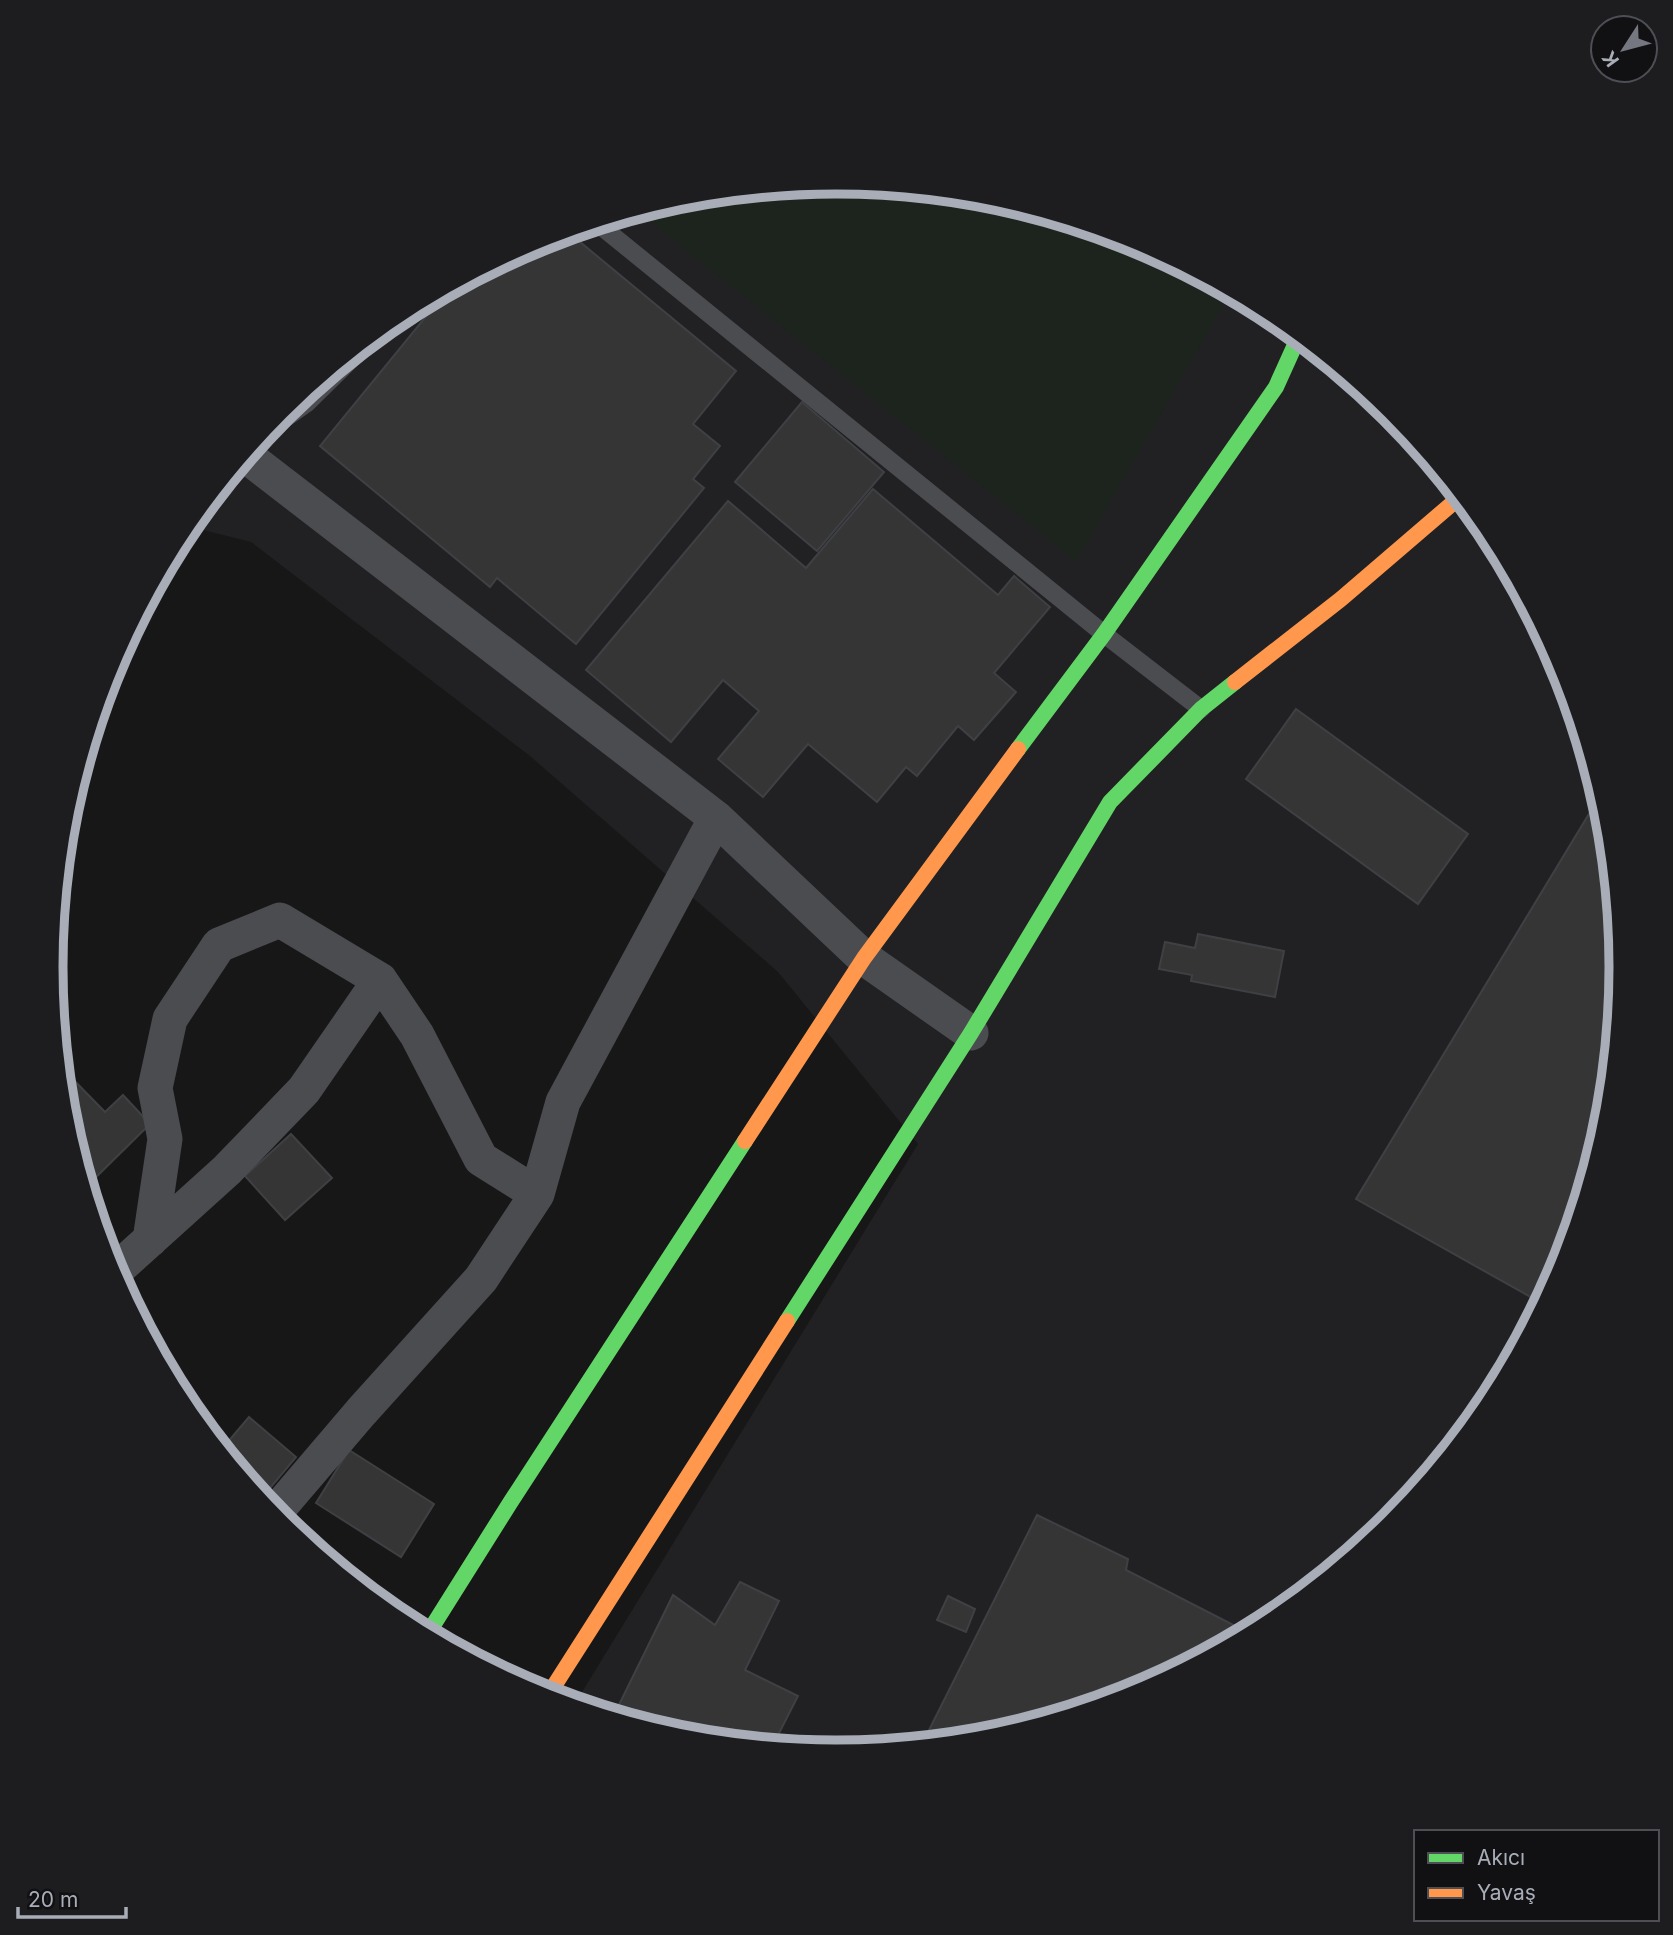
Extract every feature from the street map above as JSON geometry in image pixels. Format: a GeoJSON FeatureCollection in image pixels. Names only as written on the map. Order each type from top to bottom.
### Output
{"type":"FeatureCollection","features":[{"type":"Feature","properties":{"kind":"street"},"geometry":{"type":"LineString","coordinates":[[432,1626],[864,958],[1104,634],[1276,387],[1295,345]]}},
{"type":"Feature","properties":{"kind":"street"},"geometry":{"type":"LineString","coordinates":[[253,460],[716,818],[864,958],[971,1033]]}},
{"type":"Feature","properties":{"kind":"street"},"geometry":{"type":"LineString","coordinates":[[553,1687],[971,1033],[1110,802],[1201,709],[1340,599],[1454,502]]}},
{"type":"Feature","properties":{"kind":"street"},"geometry":{"type":"LineString","coordinates":[[281,1505],[481,1279],[537,1194],[563,1102],[716,818]]}},
{"type":"Feature","properties":{"kind":"street"},"geometry":{"type":"LineString","coordinates":[[150,1240],[165,1139],[155,1088],[170,1019],[219,945],[280,920],[380,980],[417,1035],[481,1159],[537,1194]]}},
{"type":"Feature","properties":{"kind":"street"},"geometry":{"type":"LineString","coordinates":[[122,1265],[227,1170],[304,1090],[380,980]]}},
{"type":"Feature","properties":{"kind":"lane"},"geometry":{"type":"LineString","coordinates":[[605,230],[1104,634],[1201,709]]}},
{"type":"Feature","properties":{"kind":"shaded area"},"geometry":{"type":"Polygon","coordinates":[[[836,194],[887,196],[987,209],[1037,220],[1133,253],[1179,274],[1266,324],[1347,386],[1383,421],[1418,457],[1480,538],[1530,625],[1551,671],[1584,767],[1595,817],[1608,917],[1610,968],[1603,1068],[1595,1118],[1584,1168],[1551,1264],[1530,1310],[1480,1397],[1418,1478],[1347,1549],[1307,1581],[1266,1611],[1179,1661],[1085,1700],[1037,1715],[987,1726],[887,1739],[836,1741],[736,1734],[686,1726],[636,1715],[579,1697],[918,1144],[778,972],[530,756],[251,542],[199,529],[255,457],[326,386],[366,354],[407,324],[450,298],[540,253],[636,220],[686,209],[786,196],[836,194]]]}},
{"type":"Feature","properties":{"kind":"shaded area"},"geometry":{"type":"Polygon","coordinates":[[[836,194],[937,201],[1037,220],[1085,235],[1179,274],[1226,300],[1076,561],[646,218],[736,201],[786,196],[836,194]]]}},
{"type":"Feature","properties":{"kind":"building"},"geometry":{"type":"Polygon","coordinates":[[[577,239],[736,371],[693,424],[720,446],[693,479],[704,488],[576,644],[497,578],[490,587],[320,446],[432,309],[494,274],[577,239]]]}},
{"type":"Feature","properties":{"kind":"building"},"geometry":{"type":"Polygon","coordinates":[[[802,402],[884,472],[817,551],[735,482],[802,402]]]}},
{"type":"Feature","properties":{"kind":"building"},"geometry":{"type":"Polygon","coordinates":[[[873,489],[998,595],[1014,576],[1050,607],[994,673],[1016,692],[974,740],[958,726],[917,776],[906,767],[877,802],[808,744],[763,797],[718,759],[759,711],[723,680],[671,742],[586,670],[728,501],[806,568],[873,489]]]}},
{"type":"Feature","properties":{"kind":"building"},"geometry":{"type":"Polygon","coordinates":[[[1296,709],[1468,834],[1418,904],[1246,779],[1296,709]]]}},
{"type":"Feature","properties":{"kind":"building"},"geometry":{"type":"Polygon","coordinates":[[[1593,807],[1603,867],[1610,968],[1603,1068],[1584,1168],[1569,1216],[1535,1299],[1356,1199],[1593,807]]]}},
{"type":"Feature","properties":{"kind":"building"},"geometry":{"type":"Polygon","coordinates":[[[1198,934],[1284,951],[1275,997],[1191,981],[1192,975],[1159,969],[1165,942],[1195,948],[1198,934]]]}},
{"type":"Feature","properties":{"kind":"building"},"geometry":{"type":"Polygon","coordinates":[[[72,1078],[105,1112],[123,1095],[150,1124],[93,1180],[72,1078]]]}},
{"type":"Feature","properties":{"kind":"building"},"geometry":{"type":"Polygon","coordinates":[[[291,1134],[332,1178],[285,1220],[245,1176],[291,1134]]]}},
{"type":"Feature","properties":{"kind":"building"},"geometry":{"type":"Polygon","coordinates":[[[249,1417],[296,1457],[268,1491],[227,1443],[249,1417]]]}},
{"type":"Feature","properties":{"kind":"building"},"geometry":{"type":"Polygon","coordinates":[[[349,1450],[434,1504],[401,1557],[316,1503],[349,1450]]]}},
{"type":"Feature","properties":{"kind":"building"},"geometry":{"type":"Polygon","coordinates":[[[1037,1515],[1128,1559],[1126,1570],[1239,1628],[1179,1661],[1085,1700],[1037,1715],[987,1726],[937,1734],[928,1732],[1037,1515]]]}},
{"type":"Feature","properties":{"kind":"building"},"geometry":{"type":"Polygon","coordinates":[[[740,1582],[779,1601],[745,1670],[798,1696],[777,1738],[686,1726],[617,1709],[673,1595],[715,1625],[740,1582]]]}},
{"type":"Feature","properties":{"kind":"building"},"geometry":{"type":"Polygon","coordinates":[[[948,1596],[975,1609],[966,1632],[937,1620],[948,1596]]]}},
{"type":"Feature","properties":{"kind":"traffic: fast"},"geometry":{"type":"LineString","coordinates":[[1018,749],[1104,634],[1276,387],[1295,345]]}},
{"type":"Feature","properties":{"kind":"traffic: fast"},"geometry":{"type":"LineString","coordinates":[[787,1321],[971,1033],[1110,802],[1201,709],[1235,682]]}},
{"type":"Feature","properties":{"kind":"traffic: fast"},"geometry":{"type":"LineString","coordinates":[[432,1626],[745,1141]]}},
{"type":"Feature","properties":{"kind":"traffic: slow"},"geometry":{"type":"LineString","coordinates":[[1235,682],[1341,599],[1454,502]]}},
{"type":"Feature","properties":{"kind":"traffic: slow"},"geometry":{"type":"LineString","coordinates":[[745,1141],[864,958],[1018,749]]}},
{"type":"Feature","properties":{"kind":"traffic: slow"},"geometry":{"type":"LineString","coordinates":[[553,1687],[787,1321]]}}]}
